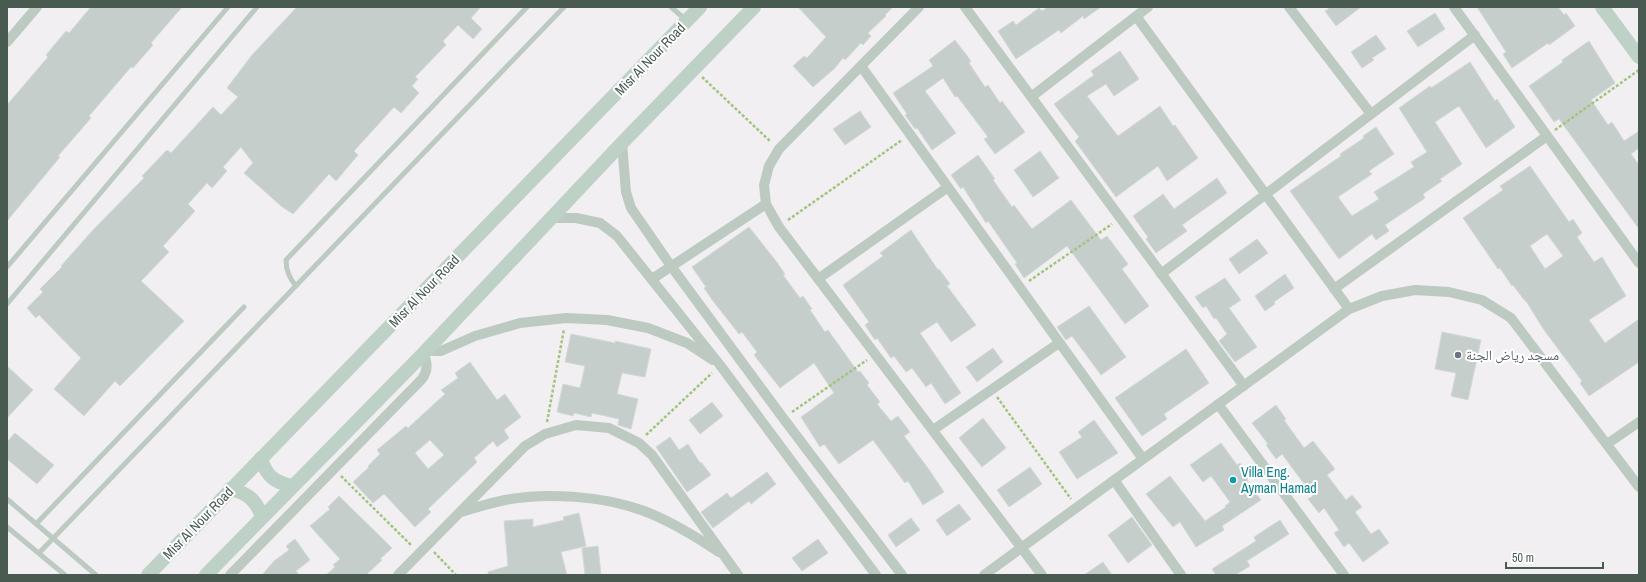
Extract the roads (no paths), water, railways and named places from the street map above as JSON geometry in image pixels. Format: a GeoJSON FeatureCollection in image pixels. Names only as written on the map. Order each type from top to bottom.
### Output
{"type":"FeatureCollection","features":[{"type":"Feature","properties":{"kind":"street"},"geometry":{"type":"LineString","coordinates":[[7,42],[37,7]]}},
{"type":"Feature","properties":{"kind":"street","name":"Misr Al Nour Road"},"geometry":{"type":"LineString","coordinates":[[148,575],[700,7]]}},
{"type":"Feature","properties":{"kind":"street"},"geometry":{"type":"LineString","coordinates":[[206,575],[424,352],[622,143],[754,7]]}},
{"type":"Feature","properties":{"kind":"street"},"geometry":{"type":"LineString","coordinates":[[919,7],[779,149],[767,172],[764,185],[766,204],[779,227],[1042,575]]}},
{"type":"Feature","properties":{"kind":"street"},"geometry":{"type":"LineString","coordinates":[[964,7],[1244,386]]}},
{"type":"Feature","properties":{"kind":"street"},"geometry":{"type":"LineString","coordinates":[[1031,97],[1148,7]]}},
{"type":"Feature","properties":{"kind":"street"},"geometry":{"type":"LineString","coordinates":[[1289,7],[1371,114]]}},
{"type":"Feature","properties":{"kind":"street"},"geometry":{"type":"LineString","coordinates":[[1454,7],[1639,263]]}},
{"type":"Feature","properties":{"kind":"street"},"geometry":{"type":"LineString","coordinates":[[1602,7],[1639,58]]}},
{"type":"Feature","properties":{"kind":"street"},"geometry":{"type":"LineString","coordinates":[[1136,16],[1348,309]]}},
{"type":"Feature","properties":{"kind":"street"},"geometry":{"type":"LineString","coordinates":[[1162,274],[1475,35]]}},
{"type":"Feature","properties":{"kind":"street"},"geometry":{"type":"LineString","coordinates":[[861,66],[1143,459]]}},
{"type":"Feature","properties":{"kind":"street"},"geometry":{"type":"LineString","coordinates":[[1334,289],[1547,136]]}},
{"type":"Feature","properties":{"kind":"street"},"geometry":{"type":"LineString","coordinates":[[622,143],[626,192],[631,208],[670,266],[902,575]]}},
{"type":"Feature","properties":{"kind":"street"},"geometry":{"type":"LineString","coordinates":[[818,279],[948,187]]}},
{"type":"Feature","properties":{"kind":"street"},"geometry":{"type":"LineString","coordinates":[[652,279],[766,204]]}},
{"type":"Feature","properties":{"kind":"street"},"geometry":{"type":"LineString","coordinates":[[552,218],[576,218],[600,224],[617,236],[720,365],[876,575]]}},
{"type":"Feature","properties":{"kind":"street"},"geometry":{"type":"LineString","coordinates":[[984,575],[1348,309],[1382,296],[1415,290],[1449,292],[1482,300],[1511,318],[1639,487]]}},
{"type":"Feature","properties":{"kind":"street"},"geometry":{"type":"LineString","coordinates":[[424,352],[441,351],[475,336],[520,323],[566,318],[607,320],[648,328],[687,342],[720,365]]}},
{"type":"Feature","properties":{"kind":"street"},"geometry":{"type":"LineString","coordinates":[[933,430],[1060,343]]}},
{"type":"Feature","properties":{"kind":"street"},"geometry":{"type":"LineString","coordinates":[[230,575],[422,379],[425,375],[427,364],[424,352]]}},
{"type":"Feature","properties":{"kind":"street"},"geometry":{"type":"LineString","coordinates":[[1218,404],[1344,575]]}},
{"type":"Feature","properties":{"kind":"street"},"geometry":{"type":"LineString","coordinates":[[1607,444],[1639,422]]}},
{"type":"Feature","properties":{"kind":"street"},"geometry":{"type":"LineString","coordinates":[[398,575],[525,446],[545,434],[576,425],[609,428],[638,443],[652,455],[738,575]]}},
{"type":"Feature","properties":{"kind":"street"},"geometry":{"type":"LineString","coordinates":[[788,456],[803,444]]}},
{"type":"Feature","properties":{"kind":"street"},"geometry":{"type":"LineString","coordinates":[[261,458],[264,469],[271,478],[282,484],[293,486]]}},
{"type":"Feature","properties":{"kind":"street"},"geometry":{"type":"LineString","coordinates":[[1114,480],[1181,575]]}},
{"type":"Feature","properties":{"kind":"street"},"geometry":{"type":"LineString","coordinates":[[230,489],[242,492],[251,497],[258,506],[262,517]]}},
{"type":"Feature","properties":{"kind":"street"},"geometry":{"type":"LineString","coordinates":[[461,512],[506,500],[552,496],[598,499],[643,511],[685,530],[724,556]]}},
{"type":"Feature","properties":{"kind":"lane"},"geometry":{"type":"LineString","coordinates":[[7,267],[228,7]]}},
{"type":"Feature","properties":{"kind":"lane"},"geometry":{"type":"LineString","coordinates":[[7,304],[257,7]]}},
{"type":"Feature","properties":{"kind":"lane"},"geometry":{"type":"LineString","coordinates":[[296,286],[290,279],[286,270],[286,260],[527,7]]}},
{"type":"Feature","properties":{"kind":"lane"},"geometry":{"type":"LineString","coordinates":[[39,553],[564,7]]}},
{"type":"Feature","properties":{"kind":"lane"},"geometry":{"type":"LineString","coordinates":[[671,7],[687,21]]}},
{"type":"Feature","properties":{"kind":"lane"},"geometry":{"type":"LineString","coordinates":[[36,524],[244,308]]}},
{"type":"Feature","properties":{"kind":"lane"},"geometry":{"type":"LineString","coordinates":[[7,499],[96,575]]}},
{"type":"Feature","properties":{"kind":"lane"},"geometry":{"type":"LineString","coordinates":[[7,527],[65,575]]}},
{"type":"Feature","properties":{"kind":"place","name":"مسجد رياض الجنة"},"geometry":{"type":"Point","coordinates":[1458,355]}},
{"type":"Feature","properties":{"kind":"place","name":"Villa Eng. Ayman Hamad"},"geometry":{"type":"Point","coordinates":[1233,480]}}]}
